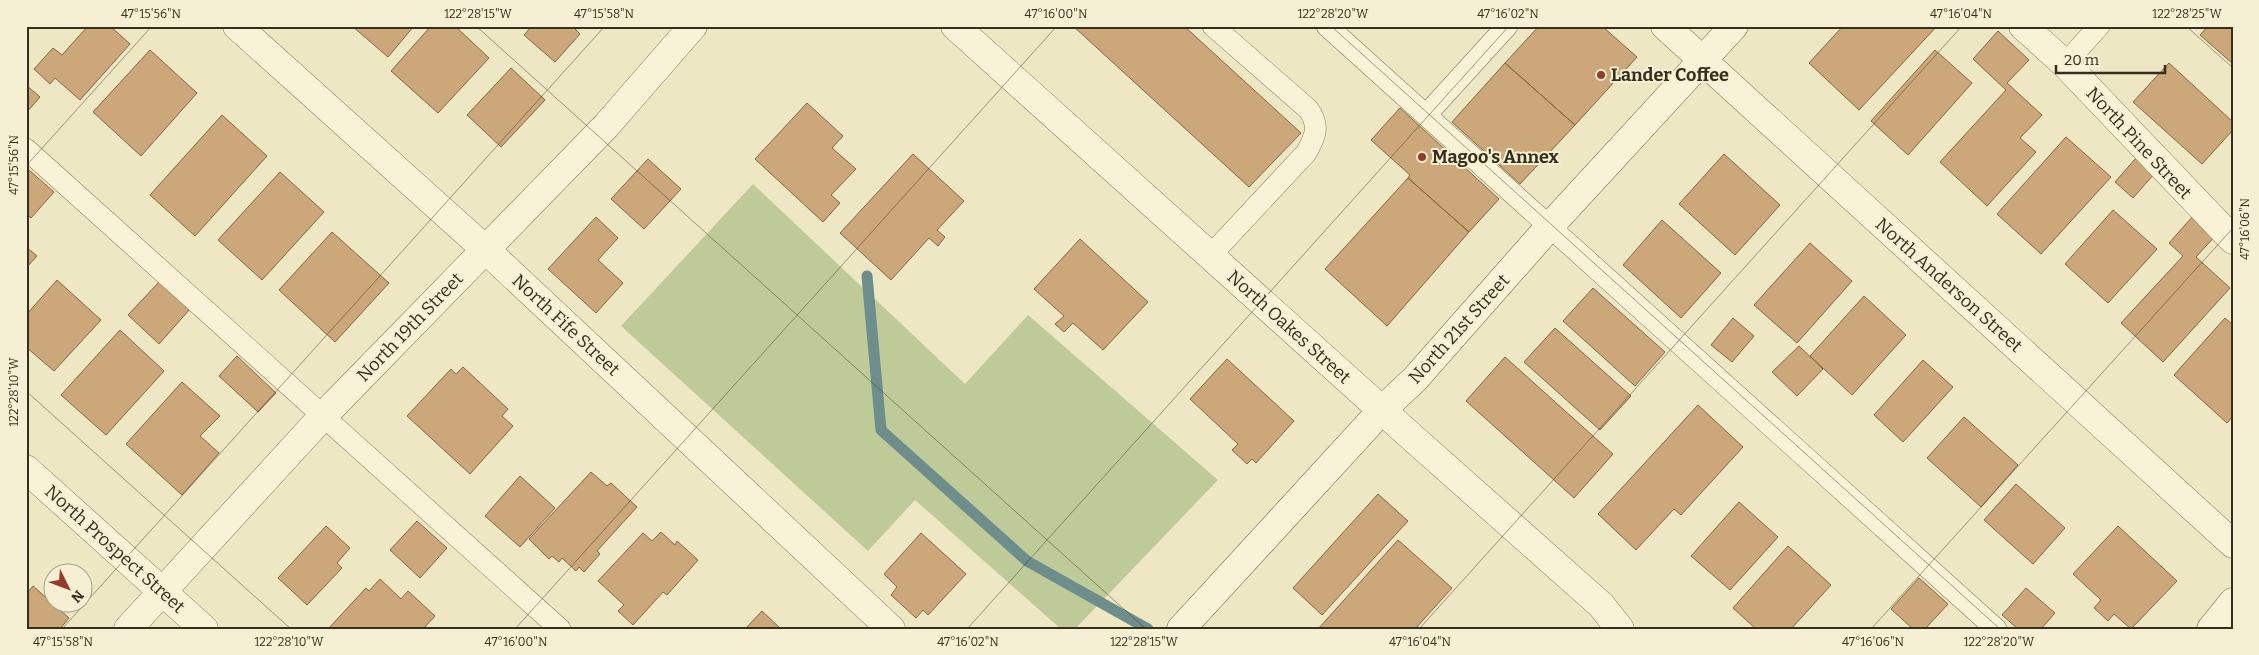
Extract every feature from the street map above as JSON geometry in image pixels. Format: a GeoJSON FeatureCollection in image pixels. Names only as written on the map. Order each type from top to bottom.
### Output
{"type":"FeatureCollection","features":[{"type":"Feature","properties":{"kind":"street","name":"North Fife Street"},"geometry":{"type":"LineString","coordinates":[[237,26],[486,250],[890,629]]}},
{"type":"Feature","properties":{"kind":"street","name":"North 19th Street"},"geometry":{"type":"LineString","coordinates":[[128,629],[324,416],[606,126],[693,26]]}},
{"type":"Feature","properties":{"kind":"street","name":"North Oakes Street"},"geometry":{"type":"LineString","coordinates":[[955,26],[1601,605],[1620,629]]}},
{"type":"Feature","properties":{"kind":"street","name":"North Anderson Street"},"geometry":{"type":"LineString","coordinates":[[1665,26],[2233,544]]}},
{"type":"Feature","properties":{"kind":"street","name":"North 21st Street"},"geometry":{"type":"LineString","coordinates":[[1181,629],[1382,410],[1415,379],[1550,226],[1734,26]]}},
{"type":"Feature","properties":{"kind":"street","name":"North Pine Street"},"geometry":{"type":"LineString","coordinates":[[2023,26],[2065,64],[2231,234]]}},
{"type":"Feature","properties":{"kind":"street","name":"North Prospect Street"},"geometry":{"type":"LineString","coordinates":[[26,469],[204,629]]}},
{"type":"Feature","properties":{"kind":"street"},"geometry":{"type":"LineString","coordinates":[[2212,629],[2233,602]]}},
{"type":"Feature","properties":{"kind":"lane"},"geometry":{"type":"LineString","coordinates":[[1210,256],[1306,153],[1316,137],[1316,124],[1308,109],[1213,26]]}},
{"type":"Feature","properties":{"kind":"lane"},"geometry":{"type":"LineString","coordinates":[[1327,26],[1996,629]]}},
{"type":"Feature","properties":{"kind":"lane"},"geometry":{"type":"LineString","coordinates":[[1426,115],[1507,26]]}},
{"type":"Feature","properties":{"kind":"lane"},"geometry":{"type":"LineString","coordinates":[[2065,64],[2099,26]]}},
{"type":"Feature","properties":{"kind":"lane"},"geometry":{"type":"LineString","coordinates":[[26,149],[560,629]]}},
{"type":"Feature","properties":{"kind":"green space"},"geometry":{"type":"Polygon","coordinates":[[[753,184],[965,384],[1028,315],[1218,480],[1075,629],[1061,629],[915,500],[868,551],[621,326],[753,184]]]}},
{"type":"Feature","properties":{"kind":"building"},"geometry":{"type":"Polygon","coordinates":[[[88,26],[110,26],[130,44],[80,100],[55,78],[50,84],[34,69],[53,48],[62,55],[88,26]]]}},
{"type":"Feature","properties":{"kind":"building"},"geometry":{"type":"Polygon","coordinates":[[[352,26],[414,26],[388,57],[352,26]]]}},
{"type":"Feature","properties":{"kind":"building"},"geometry":{"type":"Polygon","coordinates":[[[431,26],[455,26],[489,58],[438,113],[391,71],[431,26]]]}},
{"type":"Feature","properties":{"kind":"building"},"geometry":{"type":"Polygon","coordinates":[[[532,26],[572,26],[580,34],[555,62],[524,35],[532,26]]]}},
{"type":"Feature","properties":{"kind":"building"},"geometry":{"type":"Polygon","coordinates":[[[1073,26],[1184,26],[1301,133],[1249,187],[1073,26]]]}},
{"type":"Feature","properties":{"kind":"building"},"geometry":{"type":"Polygon","coordinates":[[[1539,26],[1602,26],[1637,57],[1575,125],[1505,63],[1539,26]]]}},
{"type":"Feature","properties":{"kind":"building"},"geometry":{"type":"Polygon","coordinates":[[[1843,26],[1937,26],[1859,110],[1809,63],[1843,26]]]}},
{"type":"Feature","properties":{"kind":"building"},"geometry":{"type":"Polygon","coordinates":[[[2208,26],[2233,26],[2233,64],[2200,35],[2208,26]]]}},
{"type":"Feature","properties":{"kind":"building"},"geometry":{"type":"Polygon","coordinates":[[[1998,31],[2029,60],[2007,83],[2042,115],[2020,138],[2036,152],[1987,206],[1940,162],[2006,90],[1973,59],[1998,31]]]}},
{"type":"Feature","properties":{"kind":"building"},"geometry":{"type":"Polygon","coordinates":[[[150,50],[197,93],[141,156],[93,112],[150,50]]]}},
{"type":"Feature","properties":{"kind":"building"},"geometry":{"type":"Polygon","coordinates":[[[1935,50],[1972,83],[1908,155],[1871,121],[1935,50]]]}},
{"type":"Feature","properties":{"kind":"building"},"geometry":{"type":"Polygon","coordinates":[[[1505,63],[1575,125],[1520,184],[1452,122],[1505,63]]]}},
{"type":"Feature","properties":{"kind":"building"},"geometry":{"type":"Polygon","coordinates":[[[2169,63],[2233,122],[2233,130],[2202,164],[2133,102],[2169,63]]]}},
{"type":"Feature","properties":{"kind":"building"},"geometry":{"type":"Polygon","coordinates":[[[511,68],[545,100],[501,147],[467,115],[511,68]]]}},
{"type":"Feature","properties":{"kind":"building"},"geometry":{"type":"Polygon","coordinates":[[[26,85],[40,97],[26,113],[26,85]]]}},
{"type":"Feature","properties":{"kind":"building"},"geometry":{"type":"Polygon","coordinates":[[[807,103],[843,136],[832,148],[856,169],[831,195],[840,203],[823,222],[755,159],[807,103]]]}},
{"type":"Feature","properties":{"kind":"building","name":"Magoo's Annex"},"geometry":{"type":"Polygon","coordinates":[[[1400,108],[1499,199],[1469,232],[1408,178],[1410,175],[1371,140],[1400,108]]]}},
{"type":"Feature","properties":{"kind":"building"},"geometry":{"type":"Polygon","coordinates":[[[222,115],[267,156],[195,236],[150,195],[222,115]]]}},
{"type":"Feature","properties":{"kind":"building"},"geometry":{"type":"Polygon","coordinates":[[[2066,137],[2111,177],[2041,254],[1997,214],[2066,137]]]}},
{"type":"Feature","properties":{"kind":"building"},"geometry":{"type":"Polygon","coordinates":[[[913,154],[964,201],[937,230],[945,237],[938,246],[929,238],[891,280],[840,233],[913,154]]]}},
{"type":"Feature","properties":{"kind":"building"},"geometry":{"type":"Polygon","coordinates":[[[1724,154],[1780,205],[1735,255],[1679,204],[1724,154]]]}},
{"type":"Feature","properties":{"kind":"building"},"geometry":{"type":"Polygon","coordinates":[[[2136,158],[2154,174],[2133,198],[2115,182],[2136,158]]]}},
{"type":"Feature","properties":{"kind":"building"},"geometry":{"type":"Polygon","coordinates":[[[648,159],[681,189],[644,229],[611,199],[648,159]]]}},
{"type":"Feature","properties":{"kind":"building"},"geometry":{"type":"Polygon","coordinates":[[[29,170],[54,192],[31,218],[26,214],[26,173],[29,170]]]}},
{"type":"Feature","properties":{"kind":"building"},"geometry":{"type":"Polygon","coordinates":[[[280,172],[324,212],[262,280],[218,240],[280,172]]]}},
{"type":"Feature","properties":{"kind":"building"},"geometry":{"type":"Polygon","coordinates":[[[1408,178],[1469,232],[1387,326],[1325,269],[1408,178]]]}},
{"type":"Feature","properties":{"kind":"building"},"geometry":{"type":"Polygon","coordinates":[[[2113,210],[2157,249],[2108,303],[2065,264],[2113,210]]]}},
{"type":"Feature","properties":{"kind":"building"},"geometry":{"type":"Polygon","coordinates":[[[2194,215],[2217,234],[2196,257],[2230,288],[2163,362],[2121,323],[2183,256],[2169,243],[2194,215]]]}},
{"type":"Feature","properties":{"kind":"building"},"geometry":{"type":"Polygon","coordinates":[[[596,217],[618,238],[598,260],[623,283],[596,313],[548,269],[596,217]]]}},
{"type":"Feature","properties":{"kind":"building"},"geometry":{"type":"Polygon","coordinates":[[[1662,220],[1721,273],[1681,318],[1623,265],[1662,220]]]}},
{"type":"Feature","properties":{"kind":"building"},"geometry":{"type":"Polygon","coordinates":[[[332,232],[389,283],[335,342],[279,290],[332,232]]]}},
{"type":"Feature","properties":{"kind":"building"},"geometry":{"type":"Polygon","coordinates":[[[1080,239],[1148,302],[1103,350],[1073,323],[1064,332],[1055,324],[1064,316],[1034,289],[1080,239]]]}},
{"type":"Feature","properties":{"kind":"building"},"geometry":{"type":"Polygon","coordinates":[[[1810,243],[1852,281],[1797,343],[1754,305],[1810,243]]]}},
{"type":"Feature","properties":{"kind":"building"},"geometry":{"type":"Polygon","coordinates":[[[26,247],[37,256],[26,268],[26,247]]]}},
{"type":"Feature","properties":{"kind":"building"},"geometry":{"type":"Polygon","coordinates":[[[57,280],[101,320],[54,371],[26,347],[26,315],[57,280]]]}},
{"type":"Feature","properties":{"kind":"building"},"geometry":{"type":"Polygon","coordinates":[[[159,282],[190,309],[159,344],[128,315],[159,282]]]}},
{"type":"Feature","properties":{"kind":"building"},"geometry":{"type":"Polygon","coordinates":[[[1593,288],[1665,352],[1635,386],[1563,321],[1593,288]]]}},
{"type":"Feature","properties":{"kind":"building"},"geometry":{"type":"Polygon","coordinates":[[[1864,296],[1906,335],[1852,395],[1810,356],[1864,296]]]}},
{"type":"Feature","properties":{"kind":"building"},"geometry":{"type":"Polygon","coordinates":[[[1733,318],[1754,336],[1732,362],[1711,345],[1733,318]]]}},
{"type":"Feature","properties":{"kind":"building"},"geometry":{"type":"Polygon","coordinates":[[[2225,318],[2233,325],[2233,416],[2227,423],[2174,375],[2225,318]]]}},
{"type":"Feature","properties":{"kind":"building"},"geometry":{"type":"Polygon","coordinates":[[[1555,328],[1631,396],[1600,430],[1524,362],[1555,328]]]}},
{"type":"Feature","properties":{"kind":"building"},"geometry":{"type":"Polygon","coordinates":[[[120,330],[164,371],[106,435],[61,395],[120,330]]]}},
{"type":"Feature","properties":{"kind":"building"},"geometry":{"type":"Polygon","coordinates":[[[1799,346],[1823,369],[1797,396],[1772,372],[1799,346]]]}},
{"type":"Feature","properties":{"kind":"building"},"geometry":{"type":"Polygon","coordinates":[[[237,356],[276,393],[258,412],[219,376],[237,356]]]}},
{"type":"Feature","properties":{"kind":"building"},"geometry":{"type":"Polygon","coordinates":[[[1505,357],[1613,454],[1574,498],[1466,401],[1505,357]]]}},
{"type":"Feature","properties":{"kind":"building"},"geometry":{"type":"Polygon","coordinates":[[[1227,359],[1294,421],[1256,463],[1252,459],[1247,464],[1232,450],[1238,444],[1190,399],[1227,359]]]}},
{"type":"Feature","properties":{"kind":"building"},"geometry":{"type":"Polygon","coordinates":[[[1923,360],[1953,387],[1903,442],[1874,415],[1923,360]]]}},
{"type":"Feature","properties":{"kind":"building"},"geometry":{"type":"Polygon","coordinates":[[[463,367],[508,409],[502,416],[513,426],[470,474],[407,416],[451,369],[456,374],[463,367]]]}},
{"type":"Feature","properties":{"kind":"building"},"geometry":{"type":"Polygon","coordinates":[[[182,382],[220,416],[200,436],[219,453],[182,495],[126,444],[182,382]]]}},
{"type":"Feature","properties":{"kind":"building"},"geometry":{"type":"Polygon","coordinates":[[[1698,405],[1743,447],[1681,515],[1674,509],[1636,550],[1598,514],[1698,405]]]}},
{"type":"Feature","properties":{"kind":"building"},"geometry":{"type":"Polygon","coordinates":[[[1964,417],[2018,465],[1981,507],[1927,458],[1964,417]]]}},
{"type":"Feature","properties":{"kind":"building"},"geometry":{"type":"Polygon","coordinates":[[[591,472],[607,486],[611,483],[637,507],[597,551],[600,554],[584,572],[579,567],[576,571],[562,558],[559,562],[552,556],[549,559],[529,539],[591,472]]]}},
{"type":"Feature","properties":{"kind":"building"},"geometry":{"type":"Polygon","coordinates":[[[520,476],[555,508],[520,547],[485,516],[520,476]]]}},
{"type":"Feature","properties":{"kind":"building"},"geometry":{"type":"Polygon","coordinates":[[[2016,484],[2065,528],[2033,564],[1984,520],[2016,484]]]}},
{"type":"Feature","properties":{"kind":"building"},"geometry":{"type":"Polygon","coordinates":[[[1378,494],[1408,521],[1322,615],[1293,588],[1378,494]]]}},
{"type":"Feature","properties":{"kind":"building"},"geometry":{"type":"Polygon","coordinates":[[[1739,502],[1778,537],[1730,590],[1691,556],[1739,502]]]}},
{"type":"Feature","properties":{"kind":"building"},"geometry":{"type":"Polygon","coordinates":[[[417,521],[447,548],[420,578],[390,550],[417,521]]]}},
{"type":"Feature","properties":{"kind":"building"},"geometry":{"type":"Polygon","coordinates":[[[326,526],[350,548],[337,563],[342,568],[307,605],[278,578],[326,526]]]}},
{"type":"Feature","properties":{"kind":"building"},"geometry":{"type":"Polygon","coordinates":[[[2118,526],[2177,581],[2131,629],[2114,614],[2108,621],[2094,608],[2101,600],[2073,574],[2118,526]]]}},
{"type":"Feature","properties":{"kind":"building"},"geometry":{"type":"Polygon","coordinates":[[[661,532],[675,545],[677,541],[698,560],[667,595],[663,592],[633,625],[618,611],[624,605],[598,581],[643,533],[652,541],[661,532]]]}},
{"type":"Feature","properties":{"kind":"building"},"geometry":{"type":"Polygon","coordinates":[[[921,533],[966,574],[928,615],[923,610],[916,618],[891,595],[897,587],[884,574],[921,533]]]}},
{"type":"Feature","properties":{"kind":"building"},"geometry":{"type":"Polygon","coordinates":[[[1398,540],[1452,588],[1415,629],[1318,629],[1398,540]]]}},
{"type":"Feature","properties":{"kind":"building"},"geometry":{"type":"Polygon","coordinates":[[[1788,546],[1831,585],[1791,629],[1756,629],[1733,608],[1788,546]]]}},
{"type":"Feature","properties":{"kind":"building"},"geometry":{"type":"Polygon","coordinates":[[[1919,578],[1948,604],[1925,629],[1913,629],[1891,609],[1919,578]]]}},
{"type":"Feature","properties":{"kind":"building"},"geometry":{"type":"Polygon","coordinates":[[[380,579],[401,599],[408,591],[435,616],[423,629],[328,629],[366,588],[369,591],[380,579]]]}},
{"type":"Feature","properties":{"kind":"building"},"geometry":{"type":"Polygon","coordinates":[[[33,586],[42,594],[42,612],[62,612],[69,618],[60,629],[26,629],[26,594],[33,586]]]}},
{"type":"Feature","properties":{"kind":"building"},"geometry":{"type":"Polygon","coordinates":[[[2026,588],[2055,613],[2041,629],[2018,629],[2002,615],[2026,588]]]}},
{"type":"Feature","properties":{"kind":"building"},"geometry":{"type":"Polygon","coordinates":[[[762,611],[781,629],[745,629],[762,611]]]}},
{"type":"Feature","properties":{"kind":"waterway"},"geometry":{"type":"LineString","coordinates":[[867,276],[881,430],[1027,561],[1148,629]]}},
{"type":"Feature","properties":{"kind":"place","name":"Lander Coffee"},"geometry":{"type":"Point","coordinates":[1601,75]}},
{"type":"Feature","properties":{"kind":"place","name":"Magoo's Annex"},"geometry":{"type":"Point","coordinates":[1422,157]}}]}
